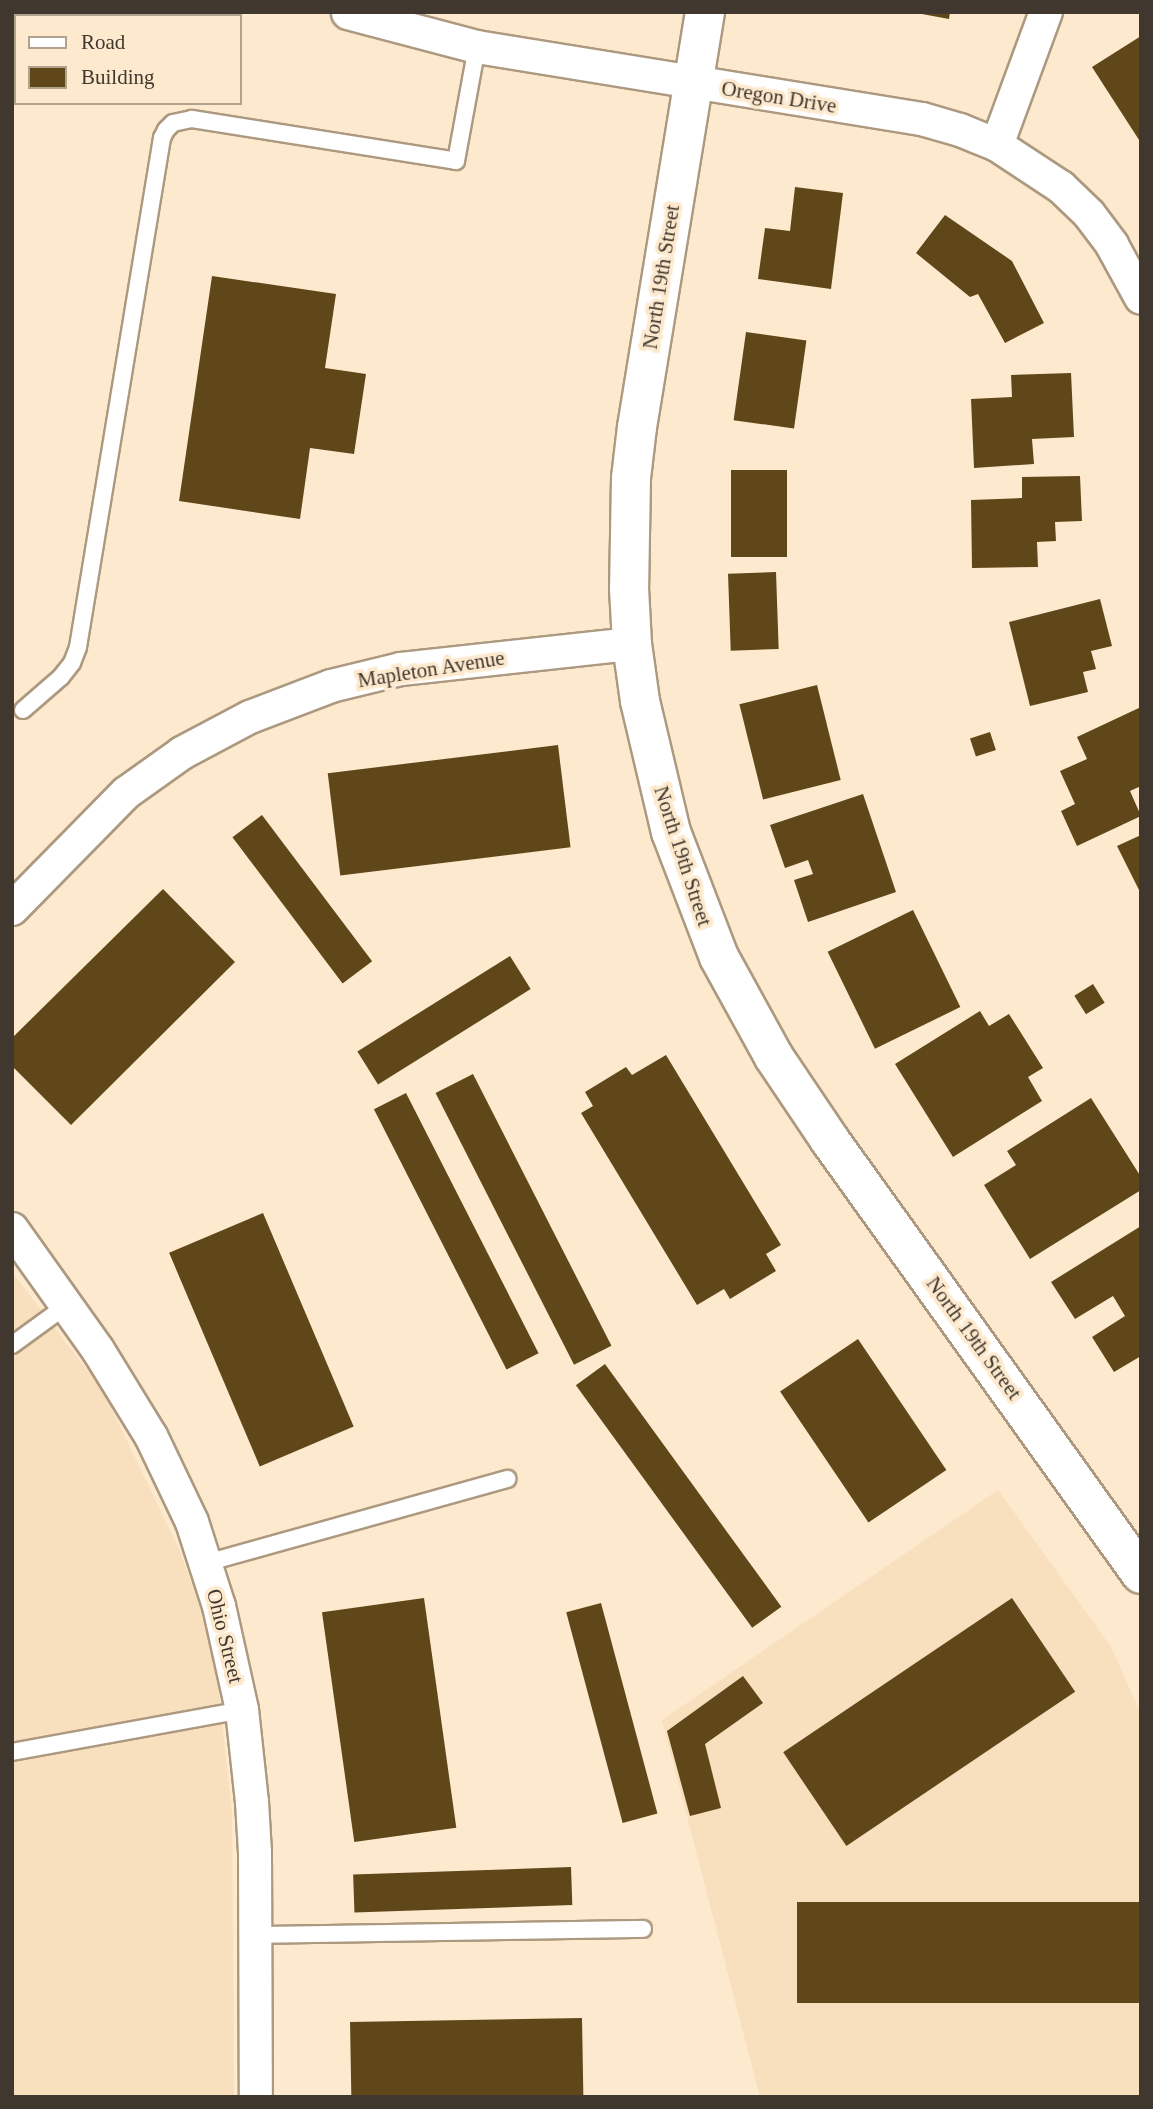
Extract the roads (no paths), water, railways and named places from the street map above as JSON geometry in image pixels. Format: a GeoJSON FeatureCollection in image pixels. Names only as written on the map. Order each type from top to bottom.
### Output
{"type":"FeatureCollection","features":[{"type":"Feature","properties":{"kind":"street","name":"North 19th Street"},"geometry":{"type":"LineString","coordinates":[[705,12],[637,427],[629,532],[632,644],[651,752],[671,832],[701,914],[736,993],[829,1139],[1141,1574]]}},
{"type":"Feature","properties":{"kind":"street"},"geometry":{"type":"LineString","coordinates":[[997,145],[1046,12]]}},
{"type":"Feature","properties":{"kind":"street","name":"Oregon Drive"},"geometry":{"type":"LineString","coordinates":[[348,13],[393,19],[477,47],[922,119],[960,130],[997,145],[1060,187],[1089,214],[1112,245],[1141,298]]}},
{"type":"Feature","properties":{"kind":"street","name":"Mapleton Avenue"},"geometry":{"type":"LineString","coordinates":[[12,909],[126,793],[182,753],[250,717],[331,686],[401,669],[632,644]]}},
{"type":"Feature","properties":{"kind":"street","name":"Ohio Street"},"geometry":{"type":"LineString","coordinates":[[12,1229],[67,1305],[151,1436],[172,1476],[206,1563],[242,1710],[256,1853],[256,2097]]}},
{"type":"Feature","properties":{"kind":"lane"},"geometry":{"type":"LineString","coordinates":[[23,710],[61,677],[72,663],[78,647],[162,138],[166,130],[173,123],[192,119],[456,161],[477,47]]}},
{"type":"Feature","properties":{"kind":"lane"},"geometry":{"type":"LineString","coordinates":[[12,1345],[67,1305]]}},
{"type":"Feature","properties":{"kind":"lane"},"geometry":{"type":"LineString","coordinates":[[206,1563],[507,1479]]}},
{"type":"Feature","properties":{"kind":"lane"},"geometry":{"type":"LineString","coordinates":[[12,1752],[242,1710]]}},
{"type":"Feature","properties":{"kind":"lane"},"geometry":{"type":"LineString","coordinates":[[257,1935],[643,1929]]}}]}
